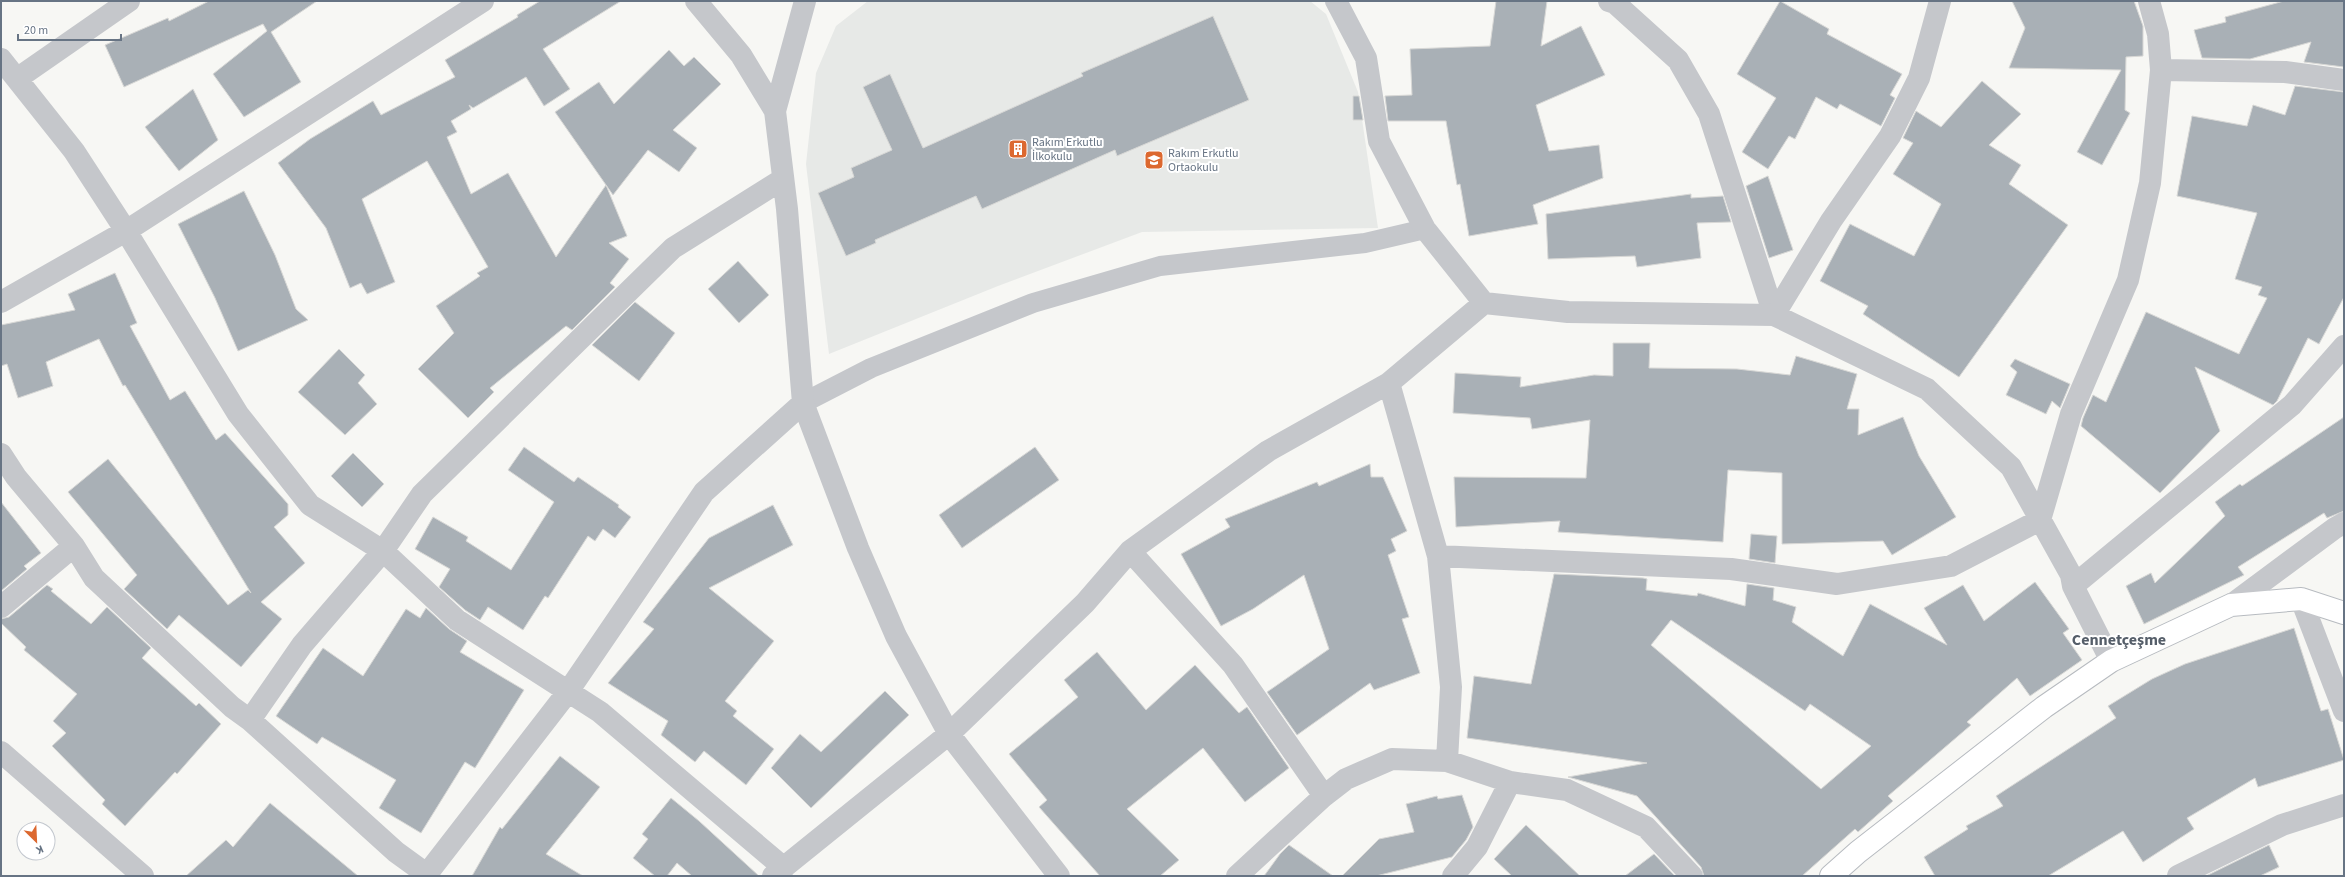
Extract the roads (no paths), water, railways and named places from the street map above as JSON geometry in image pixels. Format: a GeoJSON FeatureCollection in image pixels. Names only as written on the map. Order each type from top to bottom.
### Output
{"type":"FeatureCollection","features":[{"type":"Feature","properties":{"kind":"street"},"geometry":{"type":"LineString","coordinates":[[18,78],[129,1]]}},
{"type":"Feature","properties":{"kind":"street"},"geometry":{"type":"LineString","coordinates":[[1,302],[126,231],[483,1]]}},
{"type":"Feature","properties":{"kind":"street"},"geometry":{"type":"LineString","coordinates":[[696,1],[741,55],[775,112]]}},
{"type":"Feature","properties":{"kind":"street"},"geometry":{"type":"LineString","coordinates":[[805,1],[775,112],[783,179],[804,403],[858,548],[896,636],[950,734],[1059,876]]}},
{"type":"Feature","properties":{"kind":"street"},"geometry":{"type":"LineString","coordinates":[[1336,1],[1366,58],[1380,141],[1425,229],[1484,303],[1568,312],[1774,315],[1927,388],[2011,467],[2071,575],[2073,586],[2111,661]]}},
{"type":"Feature","properties":{"kind":"street"},"geometry":{"type":"LineString","coordinates":[[1609,1],[1614,3],[1678,60],[1709,114],[1774,315]]}},
{"type":"Feature","properties":{"kind":"street"},"geometry":{"type":"LineString","coordinates":[[1774,315],[1831,221],[1890,136],[1919,78],[1940,1]]}},
{"type":"Feature","properties":{"kind":"street"},"geometry":{"type":"LineString","coordinates":[[1438,556],[1731,569],[1837,584],[1951,566],[2040,520],[2071,414],[2128,280],[2150,183],[2160,70],[2158,34],[2149,1]]}},
{"type":"Feature","properties":{"kind":"street"},"geometry":{"type":"LineString","coordinates":[[1,59],[18,78],[74,151],[126,231],[238,414],[310,505],[383,550],[457,620],[567,693],[600,712],[778,872],[950,734],[1085,603],[1130,551],[1268,451],[1389,383],[1484,303]]}},
{"type":"Feature","properties":{"kind":"street"},"geometry":{"type":"LineString","coordinates":[[2160,70],[2285,72],[2344,80]]}},
{"type":"Feature","properties":{"kind":"street"},"geometry":{"type":"LineString","coordinates":[[250,720],[302,645],[383,550],[422,494],[673,248],[783,179]]}},
{"type":"Feature","properties":{"kind":"street"},"geometry":{"type":"LineString","coordinates":[[2073,586],[2292,405],[2344,346]]}},
{"type":"Feature","properties":{"kind":"street"},"geometry":{"type":"LineString","coordinates":[[1389,383],[1438,556],[1451,687],[1447,761]]}},
{"type":"Feature","properties":{"kind":"street"},"geometry":{"type":"LineString","coordinates":[[1,454],[16,477],[74,546],[94,578],[232,707],[250,720],[396,852],[428,875],[567,693],[704,492],[804,403]]}},
{"type":"Feature","properties":{"kind":"street"},"geometry":{"type":"LineString","coordinates":[[1831,876],[1858,852],[2044,707],[2111,661],[2230,605],[2344,523]]}},
{"type":"Feature","properties":{"kind":"street"},"geometry":{"type":"LineString","coordinates":[[1,607],[74,546]]}},
{"type":"Feature","properties":{"kind":"street"},"geometry":{"type":"LineString","coordinates":[[1130,551],[1233,665],[1324,796]]}},
{"type":"Feature","properties":{"kind":"street"},"geometry":{"type":"LineString","coordinates":[[2230,605],[2301,599],[2344,613]]}},
{"type":"Feature","properties":{"kind":"street"},"geometry":{"type":"LineString","coordinates":[[2301,599],[2344,711]]}},
{"type":"Feature","properties":{"kind":"street"},"geometry":{"type":"LineString","coordinates":[[1,752],[143,876]]}},
{"type":"Feature","properties":{"kind":"street"},"geometry":{"type":"LineString","coordinates":[[1237,876],[1324,796],[1346,779],[1392,759],[1447,761],[1510,782],[1567,790],[1646,828],[1692,876]]}},
{"type":"Feature","properties":{"kind":"street"},"geometry":{"type":"LineString","coordinates":[[1453,876],[1477,847],[1510,782]]}},
{"type":"Feature","properties":{"kind":"street"},"geometry":{"type":"LineString","coordinates":[[2178,876],[2282,825],[2344,805]]}},
{"type":"Feature","properties":{"kind":"lane"},"geometry":{"type":"LineString","coordinates":[[804,403],[871,368],[1033,303],[1152,268],[1365,243],[1425,229]]}},
{"type":"Feature","properties":{"kind":"place","name":"Rakım Erkutlu İlkokulu"},"geometry":{"type":"Point","coordinates":[1018,149]}},
{"type":"Feature","properties":{"kind":"place","name":"Rakım Erkutlu Ortaokulu"},"geometry":{"type":"Point","coordinates":[1154,160]}},
{"type":"Feature","properties":{"kind":"district","name":"Cennetçeşme"},"geometry":{"type":"Point","coordinates":[2119,639]}}]}
